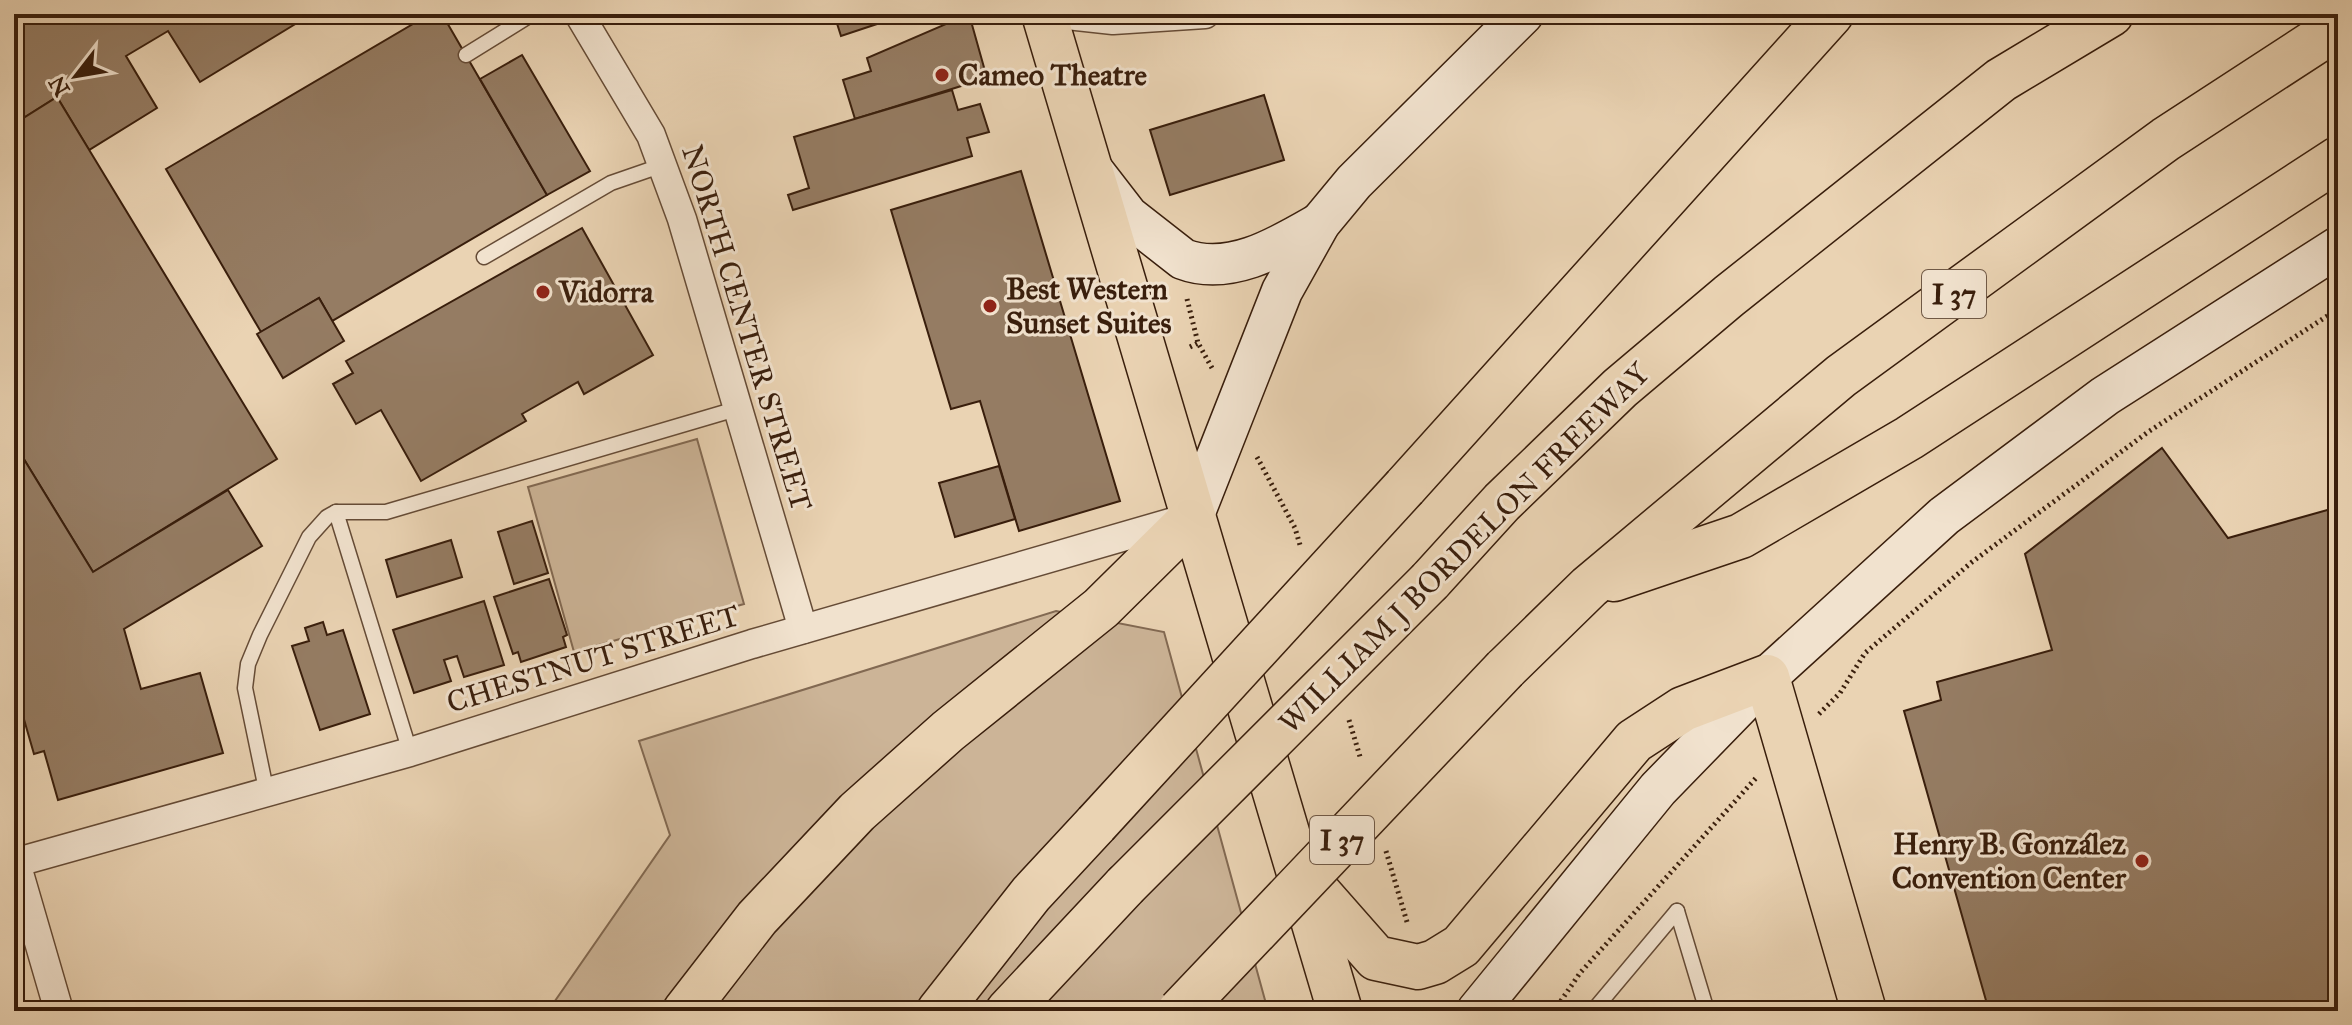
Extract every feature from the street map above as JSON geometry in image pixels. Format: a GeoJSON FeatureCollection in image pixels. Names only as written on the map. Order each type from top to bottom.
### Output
{"type":"FeatureCollection","features":[{"type":"Feature","properties":{"kind":"main road"},"geometry":{"type":"LineString","coordinates":[[1044,14],[1340,1011]]}},
{"type":"Feature","properties":{"kind":"main road"},"geometry":{"type":"LineString","coordinates":[[685,1011],[757,918],[857,812],[948,731],[1101,608],[1193,517],[1282,291],[1320,223],[1354,182],[1523,14]]}},
{"type":"Feature","properties":{"kind":"main road"},"geometry":{"type":"LineString","coordinates":[[939,1011],[1031,894],[1405,487],[1831,14]]}},
{"type":"Feature","properties":{"kind":"main road","name":"WILLIAM J BORDELON FREEWAY"},"geometry":{"type":"LineString","coordinates":[[1008,1011],[1125,886],[1430,581],[1502,502],[1620,388],[1729,296],[2001,80],[2111,14]]}},
{"type":"Feature","properties":{"kind":"main road","name":"I 37"},"geometry":{"type":"LineString","coordinates":[[1180,1011],[1505,669],[1589,587],[1841,376],[2166,139],[2338,27]]}},
{"type":"Feature","properties":{"kind":"main road"},"geometry":{"type":"LineString","coordinates":[[1589,587],[1754,529],[1909,438],[2338,159]]}},
{"type":"Feature","properties":{"kind":"main road"},"geometry":{"type":"LineString","coordinates":[[1090,167],[1128,216],[1191,262],[1220,264],[1240,260],[1281,246],[1320,223]]}},
{"type":"Feature","properties":{"kind":"main road"},"geometry":{"type":"LineString","coordinates":[[1477,1011],[1658,789],[1767,677],[1944,516],[2105,396],[2338,247]]}},
{"type":"Feature","properties":{"kind":"main road"},"geometry":{"type":"LineString","coordinates":[[1300,872],[1376,958],[1418,967],[1435,962],[1461,946],[1634,741],[1683,709],[1767,677]]}},
{"type":"Feature","properties":{"kind":"main road"},"geometry":{"type":"LineString","coordinates":[[1767,677],[1864,1011]]}},
{"type":"Feature","properties":{"kind":"street","name":"NORTH CENTER STREET"},"geometry":{"type":"LineString","coordinates":[[579,14],[651,135],[663,165],[682,219],[803,629]]}},
{"type":"Feature","properties":{"kind":"street"},"geometry":{"type":"LineString","coordinates":[[1058,14],[1113,20],[1205,14]]}},
{"type":"Feature","properties":{"kind":"street","name":"CHESTNUT STREET"},"geometry":{"type":"LineString","coordinates":[[15,861],[267,794],[803,629],[1193,517]]}},
{"type":"Feature","properties":{"kind":"street"},"geometry":{"type":"LineString","coordinates":[[15,861],[59,1011]]}},
{"type":"Feature","properties":{"kind":"lane"},"geometry":{"type":"LineString","coordinates":[[466,55],[532,14]]}},
{"type":"Feature","properties":{"kind":"lane"},"geometry":{"type":"LineString","coordinates":[[484,257],[611,183],[663,165]]}},
{"type":"Feature","properties":{"kind":"lane"},"geometry":{"type":"LineString","coordinates":[[267,794],[245,688],[248,664],[309,537],[327,517],[336,512],[386,512],[736,409]]}},
{"type":"Feature","properties":{"kind":"lane"},"geometry":{"type":"LineString","coordinates":[[336,512],[410,752]]}},
{"type":"Feature","properties":{"kind":"lane"},"geometry":{"type":"LineString","coordinates":[[1593,1011],[1677,911],[1707,1011]]}},
{"type":"Feature","properties":{"kind":"path"},"geometry":{"type":"LineString","coordinates":[[1185,291],[1198,343],[1218,379]]}},
{"type":"Feature","properties":{"kind":"path"},"geometry":{"type":"LineString","coordinates":[[1833,700],[1865,653],[1972,562],[2148,432],[2338,309]]}},
{"type":"Feature","properties":{"kind":"path"},"geometry":{"type":"LineString","coordinates":[[1190,347],[1198,343]]}},
{"type":"Feature","properties":{"kind":"path"},"geometry":{"type":"LineString","coordinates":[[1554,1011],[1580,973],[1762,771]]}},
{"type":"Feature","properties":{"kind":"shaded area"},"geometry":{"type":"Polygon","coordinates":[[[697,439],[744,604],[574,652],[528,487],[697,439]]]}},
{"type":"Feature","properties":{"kind":"shaded area"},"geometry":{"type":"Polygon","coordinates":[[[1056,611],[1164,632],[1268,1011],[548,1011],[670,835],[639,741],[1056,611]]]}},
{"type":"Feature","properties":{"kind":"building"},"geometry":{"type":"Polygon","coordinates":[[[14,14],[291,14],[297,23],[200,82],[168,31],[126,56],[157,108],[89,150],[57,97],[14,124],[14,47],[23,41],[14,26],[14,14]]]}},
{"type":"Feature","properties":{"kind":"building"},"geometry":{"type":"Polygon","coordinates":[[[430,14],[442,14],[547,195],[332,321],[319,298],[261,332],[166,169],[430,14]]]}},
{"type":"Feature","properties":{"kind":"building"},"geometry":{"type":"Polygon","coordinates":[[[834,14],[884,14],[886,21],[841,36],[834,14]]]}},
{"type":"Feature","properties":{"kind":"building"},"geometry":{"type":"Polygon","coordinates":[[[969,14],[987,78],[855,119],[843,80],[871,71],[867,58],[969,14]]]}},
{"type":"Feature","properties":{"kind":"building"},"geometry":{"type":"Polygon","coordinates":[[[522,55],[590,171],[547,195],[480,79],[522,55]]]}},
{"type":"Feature","properties":{"kind":"building"},"geometry":{"type":"Polygon","coordinates":[[[952,90],[958,110],[980,104],[989,132],[967,138],[972,156],[793,210],[788,195],[809,188],[794,137],[952,90]]]}},
{"type":"Feature","properties":{"kind":"building"},"geometry":{"type":"Polygon","coordinates":[[[1264,95],[1284,160],[1170,195],[1150,130],[1264,95]]]}},
{"type":"Feature","properties":{"kind":"building"},"geometry":{"type":"Polygon","coordinates":[[[57,97],[277,459],[93,572],[14,443],[14,124],[57,97]]]}},
{"type":"Feature","properties":{"kind":"building","name":"Best Western Sunset Suites"},"geometry":{"type":"Polygon","coordinates":[[[1021,171],[1120,501],[1019,531],[980,401],[951,409],[891,210],[1021,171]]]}},
{"type":"Feature","properties":{"kind":"building","name":"Vidorra"},"geometry":{"type":"Polygon","coordinates":[[[582,228],[653,355],[584,394],[578,382],[522,414],[526,421],[421,481],[381,410],[356,424],[333,384],[353,373],[346,361],[582,228]]]}},
{"type":"Feature","properties":{"kind":"building"},"geometry":{"type":"Polygon","coordinates":[[[319,298],[344,341],[283,378],[257,334],[319,298]]]}},
{"type":"Feature","properties":{"kind":"building"},"geometry":{"type":"Polygon","coordinates":[[[14,443],[93,572],[228,490],[262,546],[124,629],[141,689],[200,673],[223,753],[58,800],[44,751],[34,754],[23,716],[14,718],[14,443]]]}},
{"type":"Feature","properties":{"kind":"building","name":"Henry B. González Convention Center"},"geometry":{"type":"Polygon","coordinates":[[[2162,448],[2228,538],[2338,507],[2338,1011],[1989,1011],[1904,711],[1941,700],[1937,682],[2052,650],[2025,554],[2162,448]]]}},
{"type":"Feature","properties":{"kind":"building"},"geometry":{"type":"Polygon","coordinates":[[[999,466],[1015,519],[955,537],[939,483],[999,466]]]}},
{"type":"Feature","properties":{"kind":"building"},"geometry":{"type":"Polygon","coordinates":[[[532,521],[548,573],[514,584],[498,532],[532,521]]]}},
{"type":"Feature","properties":{"kind":"building"},"geometry":{"type":"Polygon","coordinates":[[[451,540],[462,577],[397,597],[386,560],[451,540]]]}},
{"type":"Feature","properties":{"kind":"building"},"geometry":{"type":"Polygon","coordinates":[[[549,579],[567,635],[563,637],[566,647],[521,662],[518,652],[513,654],[494,597],[549,579]]]}},
{"type":"Feature","properties":{"kind":"building"},"geometry":{"type":"Polygon","coordinates":[[[484,601],[504,665],[464,677],[457,656],[444,660],[451,681],[414,693],[393,630],[484,601]]]}},
{"type":"Feature","properties":{"kind":"building"},"geometry":{"type":"Polygon","coordinates":[[[323,622],[327,635],[343,630],[370,714],[320,730],[292,646],[309,641],[305,628],[323,622]]]}},
{"type":"Feature","properties":{"kind":"place","name":"Cameo Theatre"},"geometry":{"type":"Point","coordinates":[942,75]}},
{"type":"Feature","properties":{"kind":"place","name":"Vidorra"},"geometry":{"type":"Point","coordinates":[543,292]}},
{"type":"Feature","properties":{"kind":"place","name":"Best Western Sunset Suites"},"geometry":{"type":"Point","coordinates":[990,306]}},
{"type":"Feature","properties":{"kind":"place","name":"Henry B. González Convention Center"},"geometry":{"type":"Point","coordinates":[2142,861]}}]}
